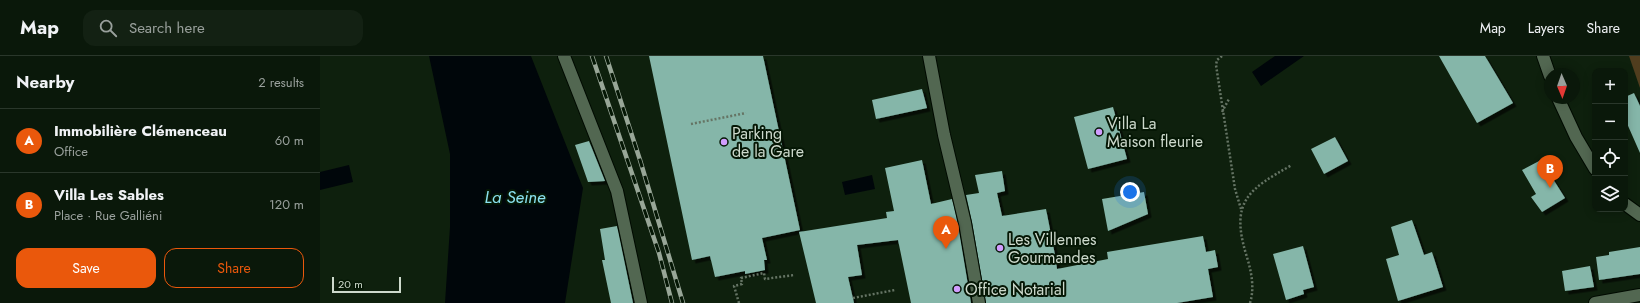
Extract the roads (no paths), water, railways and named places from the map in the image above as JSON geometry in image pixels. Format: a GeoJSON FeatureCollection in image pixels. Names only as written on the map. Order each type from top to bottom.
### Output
{"type":"FeatureCollection","features":[{"type":"Feature","properties":{"kind":"street"},"geometry":{"type":"LineString","coordinates":[[564,56],[617,191],[641,303]]}},
{"type":"Feature","properties":{"kind":"street"},"geometry":{"type":"LineString","coordinates":[[929,56],[979,303]]}},
{"type":"Feature","properties":{"kind":"street"},"geometry":{"type":"LineString","coordinates":[[1543,56],[1547,68]]}},
{"type":"Feature","properties":{"kind":"street"},"geometry":{"type":"LineString","coordinates":[[1561,104],[1576,136],[1592,164]]}},
{"type":"Feature","properties":{"kind":"street"},"geometry":{"type":"LineString","coordinates":[[1628,206],[1640,215]]}},
{"type":"Feature","properties":{"kind":"street"},"geometry":{"type":"LineString","coordinates":[[1595,303],[1640,295]]}},
{"type":"Feature","properties":{"kind":"water","name":"La Seine"},"geometry":{"type":"Polygon","coordinates":[[[429,56],[531,56],[583,188],[565,303],[445,303],[450,227],[450,154],[429,56]]]}},
{"type":"Feature","properties":{"kind":"water"},"geometry":{"type":"Polygon","coordinates":[[[1275,56],[1304,56],[1261,86],[1252,72],[1275,56]]]}},
{"type":"Feature","properties":{"kind":"water"},"geometry":{"type":"Polygon","coordinates":[[[349,165],[353,182],[320,190],[320,172],[349,165]]]}},
{"type":"Feature","properties":{"kind":"water"},"geometry":{"type":"Polygon","coordinates":[[[872,175],[875,189],[845,195],[842,182],[872,175]]]}},
{"type":"Feature","properties":{"kind":"railway"},"geometry":{"type":"LineString","coordinates":[[592,56],[659,253],[672,303]]}},
{"type":"Feature","properties":{"kind":"railway"},"geometry":{"type":"LineString","coordinates":[[606,56],[640,160],[683,303]]}},
{"type":"Feature","properties":{"kind":"place","name":"Villa La Maison fleurie"},"geometry":{"type":"Point","coordinates":[1099,132]}},
{"type":"Feature","properties":{"kind":"place","name":"Parking de la Gare"},"geometry":{"type":"Point","coordinates":[724,142]}},
{"type":"Feature","properties":{"kind":"place","name":"Villa Les Sables"},"geometry":{"type":"Point","coordinates":[1550,188]}},
{"type":"Feature","properties":{"kind":"place","name":"Les Villennes Gourmandes"},"geometry":{"type":"Point","coordinates":[1000,248]}},
{"type":"Feature","properties":{"kind":"place","name":"Immobilière Clémenceau"},"geometry":{"type":"Point","coordinates":[946,249]}},
{"type":"Feature","properties":{"kind":"place","name":"Office Notarial"},"geometry":{"type":"Point","coordinates":[957,289]}}]}
